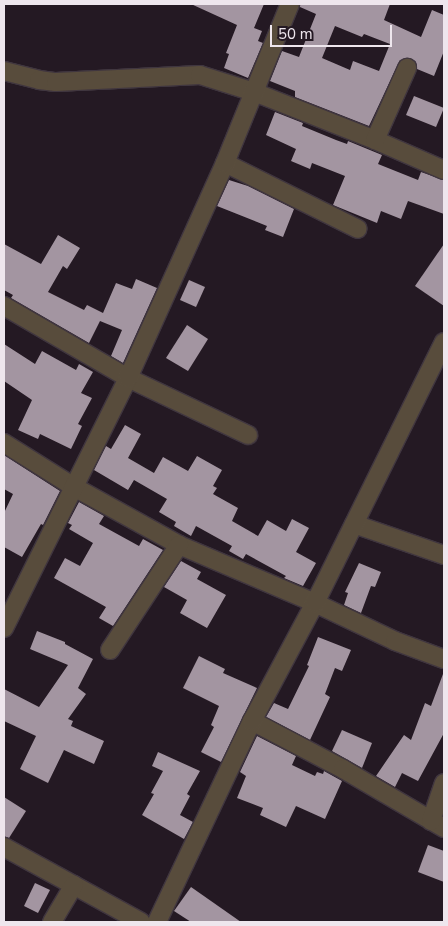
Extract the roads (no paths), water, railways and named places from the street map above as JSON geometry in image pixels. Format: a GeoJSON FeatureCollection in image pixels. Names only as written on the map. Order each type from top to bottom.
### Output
{"type":"FeatureCollection","features":[{"type":"Feature","properties":{"kind":"street"},"geometry":{"type":"LineString","coordinates":[[4,628],[128,378],[225,163],[290,4]]}},
{"type":"Feature","properties":{"kind":"street"},"geometry":{"type":"LineString","coordinates":[[375,140],[407,68]]}},
{"type":"Feature","properties":{"kind":"street"},"geometry":{"type":"LineString","coordinates":[[4,71],[39,80],[56,82],[200,75],[254,92],[375,140],[444,170]]}},
{"type":"Feature","properties":{"kind":"street"},"geometry":{"type":"LineString","coordinates":[[225,163],[358,228]]}},
{"type":"Feature","properties":{"kind":"street"},"geometry":{"type":"LineString","coordinates":[[4,306],[128,378],[248,436]]}},
{"type":"Feature","properties":{"kind":"street"},"geometry":{"type":"LineString","coordinates":[[157,922],[252,721],[315,603],[444,342]]}},
{"type":"Feature","properties":{"kind":"street"},"geometry":{"type":"LineString","coordinates":[[4,443],[74,487],[179,545],[315,603],[395,641],[444,659]]}},
{"type":"Feature","properties":{"kind":"street"},"geometry":{"type":"LineString","coordinates":[[354,524],[444,555]]}},
{"type":"Feature","properties":{"kind":"street"},"geometry":{"type":"LineString","coordinates":[[110,650],[179,545]]}},
{"type":"Feature","properties":{"kind":"street"},"geometry":{"type":"LineString","coordinates":[[252,721],[343,769],[438,824],[444,783]]}},
{"type":"Feature","properties":{"kind":"street"},"geometry":{"type":"LineString","coordinates":[[4,847],[141,922]]}},
{"type":"Feature","properties":{"kind":"street"},"geometry":{"type":"LineString","coordinates":[[52,922],[74,885]]}}]}
